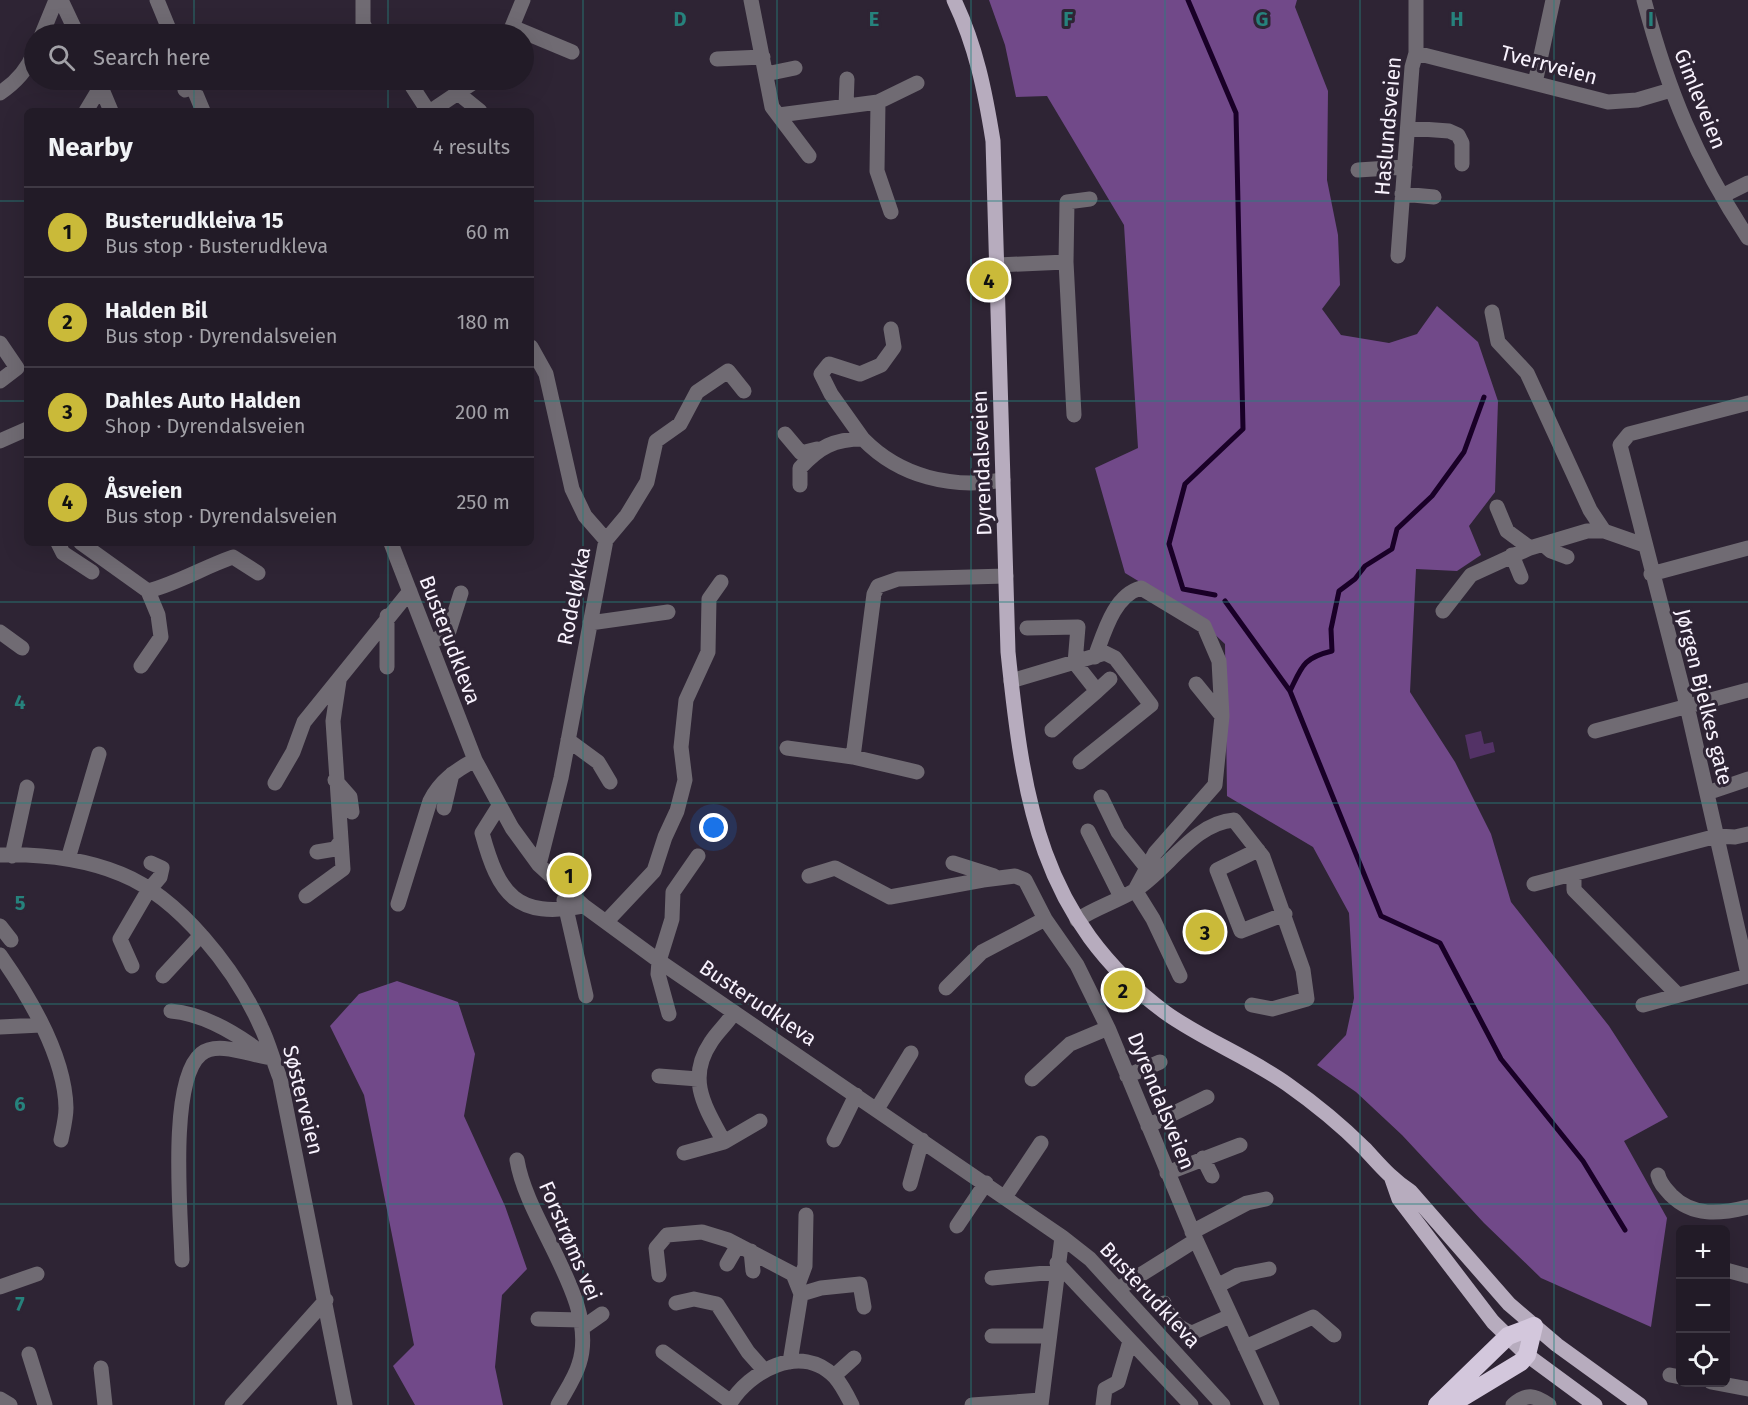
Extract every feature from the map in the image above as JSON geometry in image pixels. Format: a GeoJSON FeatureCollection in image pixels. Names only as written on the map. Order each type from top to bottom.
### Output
{"type":"FeatureCollection","features":[{"type":"Feature","properties":{"kind":"highway"},"geometry":{"type":"LineString","coordinates":[[1437,1405],[1508,1336],[1534,1326]]}},
{"type":"Feature","properties":{"kind":"highway"},"geometry":{"type":"LineString","coordinates":[[1450,1405],[1521,1362],[1527,1355],[1534,1326]]}},
{"type":"Feature","properties":{"kind":"main road","name":"Dyrendalsveien"},"geometry":{"type":"LineString","coordinates":[[954,0],[970,33],[999,140],[998,265],[1011,681],[1016,735],[1034,815],[1053,878],[1097,949],[1144,996],[1169,1015],[1274,1075],[1321,1109],[1392,1179]]}},
{"type":"Feature","properties":{"kind":"main road"},"geometry":{"type":"LineString","coordinates":[[1392,1179],[1410,1191],[1479,1272],[1534,1326],[1640,1405]]}},
{"type":"Feature","properties":{"kind":"main road"},"geometry":{"type":"LineString","coordinates":[[1392,1179],[1399,1199],[1471,1294],[1508,1336],[1527,1355],[1595,1405]]}},
{"type":"Feature","properties":{"kind":"street"},"geometry":{"type":"LineString","coordinates":[[47,24],[58,0]]}},
{"type":"Feature","properties":{"kind":"street"},"geometry":{"type":"LineString","coordinates":[[58,0],[71,24]]}},
{"type":"Feature","properties":{"kind":"street"},"geometry":{"type":"LineString","coordinates":[[157,0],[167,24]]}},
{"type":"Feature","properties":{"kind":"street"},"geometry":{"type":"LineString","coordinates":[[363,0],[364,24]]}},
{"type":"Feature","properties":{"kind":"street"},"geometry":{"type":"LineString","coordinates":[[514,24],[523,0]]}},
{"type":"Feature","properties":{"kind":"street"},"geometry":{"type":"LineString","coordinates":[[751,0],[772,107],[809,156]]}},
{"type":"Feature","properties":{"kind":"street","name":"Haslundsveien"},"geometry":{"type":"LineString","coordinates":[[1398,256],[1412,67],[1416,53],[1416,0]]}},
{"type":"Feature","properties":{"kind":"street"},"geometry":{"type":"LineString","coordinates":[[1535,83],[1553,0]]}},
{"type":"Feature","properties":{"kind":"street","name":"Gimleveien"},"geometry":{"type":"LineString","coordinates":[[1644,0],[1671,90],[1698,155],[1748,238]]}},
{"type":"Feature","properties":{"kind":"street"},"geometry":{"type":"LineString","coordinates":[[534,39],[572,52]]}},
{"type":"Feature","properties":{"kind":"street","name":"Tverrveien"},"geometry":{"type":"LineString","coordinates":[[1416,53],[1608,102],[1630,101],[1671,90]]}},
{"type":"Feature","properties":{"kind":"street"},"geometry":{"type":"LineString","coordinates":[[717,58],[763,57]]}},
{"type":"Feature","properties":{"kind":"street"},"geometry":{"type":"LineString","coordinates":[[766,74],[795,68]]}},
{"type":"Feature","properties":{"kind":"street"},"geometry":{"type":"LineString","coordinates":[[0,93],[11,86],[24,71]]}},
{"type":"Feature","properties":{"kind":"street"},"geometry":{"type":"LineString","coordinates":[[846,106],[847,79]]}},
{"type":"Feature","properties":{"kind":"street"},"geometry":{"type":"LineString","coordinates":[[778,115],[878,102],[917,83]]}},
{"type":"Feature","properties":{"kind":"street"},"geometry":{"type":"LineString","coordinates":[[87,108],[96,90]]}},
{"type":"Feature","properties":{"kind":"street"},"geometry":{"type":"LineString","coordinates":[[102,90],[110,108]]}},
{"type":"Feature","properties":{"kind":"street"},"geometry":{"type":"LineString","coordinates":[[192,90],[201,108]]}},
{"type":"Feature","properties":{"kind":"street"},"geometry":{"type":"LineString","coordinates":[[415,90],[427,108]]}},
{"type":"Feature","properties":{"kind":"street"},"geometry":{"type":"LineString","coordinates":[[434,108],[464,90]]}},
{"type":"Feature","properties":{"kind":"street"},"geometry":{"type":"LineString","coordinates":[[459,94],[476,108]]}},
{"type":"Feature","properties":{"kind":"street"},"geometry":{"type":"LineString","coordinates":[[878,102],[877,171],[891,212]]}},
{"type":"Feature","properties":{"kind":"street"},"geometry":{"type":"LineString","coordinates":[[1408,128],[1449,131],[1458,135],[1462,143],[1462,164]]}},
{"type":"Feature","properties":{"kind":"street"},"geometry":{"type":"LineString","coordinates":[[1358,170],[1405,167]]}},
{"type":"Feature","properties":{"kind":"street"},"geometry":{"type":"LineString","coordinates":[[1722,196],[1748,183]]}},
{"type":"Feature","properties":{"kind":"street"},"geometry":{"type":"LineString","coordinates":[[1402,194],[1434,197]]}},
{"type":"Feature","properties":{"kind":"street"},"geometry":{"type":"LineString","coordinates":[[1074,415],[1066,262],[1067,202],[1090,199]]}},
{"type":"Feature","properties":{"kind":"street"},"geometry":{"type":"LineString","coordinates":[[998,265],[1066,262]]}},
{"type":"Feature","properties":{"kind":"street"},"geometry":{"type":"LineString","coordinates":[[1492,312],[1498,342],[1527,373],[1590,510],[1604,531]]}},
{"type":"Feature","properties":{"kind":"street"},"geometry":{"type":"LineString","coordinates":[[891,329],[894,347],[881,365],[860,374],[829,364],[821,374],[831,394],[863,439],[876,452],[895,464],[937,481],[972,483],[1003,480]]}},
{"type":"Feature","properties":{"kind":"street"},"geometry":{"type":"LineString","coordinates":[[0,343],[17,368],[0,381]]}},
{"type":"Feature","properties":{"kind":"street","name":"Rodeløkka"},"geometry":{"type":"LineString","coordinates":[[534,352],[546,374],[573,489],[585,516],[606,540],[568,740],[546,844],[539,865]]}},
{"type":"Feature","properties":{"kind":"street"},"geometry":{"type":"LineString","coordinates":[[606,540],[627,516],[647,482],[656,441],[680,424],[697,392],[728,371],[744,391]]}},
{"type":"Feature","properties":{"kind":"street","name":"Jørgen Bjelkes gate"},"geometry":{"type":"LineString","coordinates":[[1748,403],[1629,434],[1620,445],[1687,706],[1748,975]]}},
{"type":"Feature","properties":{"kind":"street"},"geometry":{"type":"LineString","coordinates":[[0,441],[24,432]]}},
{"type":"Feature","properties":{"kind":"street"},"geometry":{"type":"LineString","coordinates":[[785,434],[801,453],[846,439],[863,439]]}},
{"type":"Feature","properties":{"kind":"street"},"geometry":{"type":"LineString","coordinates":[[800,486],[800,468],[817,449]]}},
{"type":"Feature","properties":{"kind":"street"},"geometry":{"type":"LineString","coordinates":[[1497,507],[1507,531],[1536,546],[1567,556]]}},
{"type":"Feature","properties":{"kind":"street"},"geometry":{"type":"LineString","coordinates":[[1443,611],[1471,575],[1536,546],[1587,531],[1604,531],[1644,545]]}},
{"type":"Feature","properties":{"kind":"street"},"geometry":{"type":"LineString","coordinates":[[60,546],[63,553],[92,572]]}},
{"type":"Feature","properties":{"kind":"street"},"geometry":{"type":"LineString","coordinates":[[85,546],[148,591],[158,615],[161,637],[141,666]]}},
{"type":"Feature","properties":{"kind":"street","name":"Busterudkleva"},"geometry":{"type":"LineString","coordinates":[[392,546],[431,643],[457,719],[499,806],[525,849],[539,865],[584,906],[659,961],[1005,1197],[1090,1259],[1223,1405]]}},
{"type":"Feature","properties":{"kind":"street"},"geometry":{"type":"LineString","coordinates":[[1652,574],[1748,548]]}},
{"type":"Feature","properties":{"kind":"street"},"geometry":{"type":"LineString","coordinates":[[1512,555],[1521,577]]}},
{"type":"Feature","properties":{"kind":"street"},"geometry":{"type":"LineString","coordinates":[[148,591],[185,579],[213,564],[233,557],[258,573]]}},
{"type":"Feature","properties":{"kind":"street"},"geometry":{"type":"LineString","coordinates":[[853,757],[874,594],[879,586],[898,579],[1006,576]]}},
{"type":"Feature","properties":{"kind":"street"},"geometry":{"type":"LineString","coordinates":[[606,922],[654,871],[665,837],[677,812],[685,780],[681,747],[686,700],[708,652],[709,599],[721,582]]}},
{"type":"Feature","properties":{"kind":"street"},"geometry":{"type":"LineString","coordinates":[[1095,657],[1115,610],[1131,590],[1141,588],[1150,591],[1204,626],[1219,661],[1222,716],[1215,785],[1155,853],[1128,893]]}},
{"type":"Feature","properties":{"kind":"street"},"geometry":{"type":"LineString","coordinates":[[275,783],[293,752],[304,722],[339,681],[387,616],[410,591]]}},
{"type":"Feature","properties":{"kind":"street"},"geometry":{"type":"LineString","coordinates":[[431,643],[449,630],[462,593]]}},
{"type":"Feature","properties":{"kind":"street"},"geometry":{"type":"LineString","coordinates":[[590,623],[668,612]]}},
{"type":"Feature","properties":{"kind":"street"},"geometry":{"type":"LineString","coordinates":[[387,616],[387,667]]}},
{"type":"Feature","properties":{"kind":"street"},"geometry":{"type":"LineString","coordinates":[[1027,628],[1078,627],[1075,663],[1097,691]]}},
{"type":"Feature","properties":{"kind":"street"},"geometry":{"type":"LineString","coordinates":[[0,632],[22,648]]}},
{"type":"Feature","properties":{"kind":"street"},"geometry":{"type":"LineString","coordinates":[[1011,681],[1105,653],[1115,658],[1151,705],[1080,762]]}},
{"type":"Feature","properties":{"kind":"street"},"geometry":{"type":"LineString","coordinates":[[1052,730],[1110,679]]}},
{"type":"Feature","properties":{"kind":"street"},"geometry":{"type":"LineString","coordinates":[[306,896],[343,869],[335,780],[333,721],[339,681]]}},
{"type":"Feature","properties":{"kind":"street"},"geometry":{"type":"LineString","coordinates":[[1196,684],[1222,716]]}},
{"type":"Feature","properties":{"kind":"street"},"geometry":{"type":"LineString","coordinates":[[1595,731],[1748,690]]}},
{"type":"Feature","properties":{"kind":"street"},"geometry":{"type":"LineString","coordinates":[[568,740],[598,762],[610,782]]}},
{"type":"Feature","properties":{"kind":"street"},"geometry":{"type":"LineString","coordinates":[[787,748],[853,757],[917,772]]}},
{"type":"Feature","properties":{"kind":"street"},"geometry":{"type":"LineString","coordinates":[[68,859],[99,754]]}},
{"type":"Feature","properties":{"kind":"street"},"geometry":{"type":"LineString","coordinates":[[398,904],[430,801],[436,789],[452,774],[476,760]]}},
{"type":"Feature","properties":{"kind":"street"},"geometry":{"type":"LineString","coordinates":[[444,808],[452,774]]}},
{"type":"Feature","properties":{"kind":"street"},"geometry":{"type":"LineString","coordinates":[[1707,793],[1748,779]]}},
{"type":"Feature","properties":{"kind":"street"},"geometry":{"type":"LineString","coordinates":[[335,780],[350,797],[352,812]]}},
{"type":"Feature","properties":{"kind":"street"},"geometry":{"type":"LineString","coordinates":[[6,855],[27,788]]}},
{"type":"Feature","properties":{"kind":"street"},"geometry":{"type":"LineString","coordinates":[[1101,797],[1118,832],[1147,868]]}},
{"type":"Feature","properties":{"kind":"street"},"geometry":{"type":"LineString","coordinates":[[499,806],[482,833],[488,854],[509,895],[531,909],[564,910],[584,906]]}},
{"type":"Feature","properties":{"kind":"street"},"geometry":{"type":"LineString","coordinates":[[1077,920],[1128,893],[1203,832],[1225,821],[1234,820],[1263,857],[1303,970],[1307,999],[1272,1009],[1252,1005]]}},
{"type":"Feature","properties":{"kind":"street"},"geometry":{"type":"LineString","coordinates":[[1088,831],[1128,893],[1153,919],[1180,976]]}},
{"type":"Feature","properties":{"kind":"street"},"geometry":{"type":"LineString","coordinates":[[1534,884],[1717,836],[1736,837],[1748,834]]}},
{"type":"Feature","properties":{"kind":"street"},"geometry":{"type":"LineString","coordinates":[[317,852],[335,849],[340,842]]}},
{"type":"Feature","properties":{"kind":"street"},"geometry":{"type":"LineString","coordinates":[[1258,850],[1217,870],[1241,931],[1285,914]]}},
{"type":"Feature","properties":{"kind":"street","name":"Søsterveien"},"geometry":{"type":"LineString","coordinates":[[6,855],[68,859],[122,874],[169,904],[201,935],[239,985],[262,1027],[270,1058],[280,1078],[326,1300],[345,1405]]}},
{"type":"Feature","properties":{"kind":"street"},"geometry":{"type":"LineString","coordinates":[[669,1014],[658,974],[659,961],[672,919],[674,892],[698,856]]}},
{"type":"Feature","properties":{"kind":"street"},"geometry":{"type":"LineString","coordinates":[[132,966],[120,939],[148,891],[160,877],[162,868],[151,863]]}},
{"type":"Feature","properties":{"kind":"street"},"geometry":{"type":"LineString","coordinates":[[953,863],[999,878]]}},
{"type":"Feature","properties":{"kind":"street","name":"Dyrendalsveien"},"geometry":{"type":"LineString","coordinates":[[809,876],[835,868],[890,897],[999,878],[1015,876],[1025,880],[1045,919],[1077,965],[1108,1028],[1194,1236],[1272,1405]]}},
{"type":"Feature","properties":{"kind":"street"},"geometry":{"type":"LineString","coordinates":[[1574,875],[1575,890],[1677,994]]}},
{"type":"Feature","properties":{"kind":"street"},"geometry":{"type":"LineString","coordinates":[[563,888],[564,910],[586,996]]}},
{"type":"Feature","properties":{"kind":"street"},"geometry":{"type":"LineString","coordinates":[[946,988],[982,952],[1045,919]]}},
{"type":"Feature","properties":{"kind":"street"},"geometry":{"type":"LineString","coordinates":[[0,926],[11,940]]}},
{"type":"Feature","properties":{"kind":"street"},"geometry":{"type":"LineString","coordinates":[[163,975],[201,935]]}},
{"type":"Feature","properties":{"kind":"street"},"geometry":{"type":"LineString","coordinates":[[0,955],[21,985],[41,1025],[63,1079],[66,1109],[61,1140]]}},
{"type":"Feature","properties":{"kind":"street"},"geometry":{"type":"LineString","coordinates":[[1643,1005],[1748,975]]}},
{"type":"Feature","properties":{"kind":"street"},"geometry":{"type":"LineString","coordinates":[[171,1011],[194,1013],[246,1041],[270,1058]]}},
{"type":"Feature","properties":{"kind":"street"},"geometry":{"type":"LineString","coordinates":[[724,1142],[703,1104],[697,1073],[710,1043],[734,1012]]}},
{"type":"Feature","properties":{"kind":"street"},"geometry":{"type":"LineString","coordinates":[[0,1027],[41,1025]]}},
{"type":"Feature","properties":{"kind":"street"},"geometry":{"type":"LineString","coordinates":[[1032,1079],[1070,1044],[1108,1028]]}},
{"type":"Feature","properties":{"kind":"street"},"geometry":{"type":"LineString","coordinates":[[182,1260],[178,1145],[188,1074],[201,1054],[218,1048],[270,1058]]}},
{"type":"Feature","properties":{"kind":"street"},"geometry":{"type":"LineString","coordinates":[[877,1109],[911,1053]]}},
{"type":"Feature","properties":{"kind":"street"},"geometry":{"type":"LineString","coordinates":[[1127,1076],[1160,1062]]}},
{"type":"Feature","properties":{"kind":"street"},"geometry":{"type":"LineString","coordinates":[[659,1076],[698,1079]]}},
{"type":"Feature","properties":{"kind":"street"},"geometry":{"type":"LineString","coordinates":[[834,1140],[856,1095]]}},
{"type":"Feature","properties":{"kind":"street"},"geometry":{"type":"LineString","coordinates":[[1148,1126],[1207,1097]]}},
{"type":"Feature","properties":{"kind":"street"},"geometry":{"type":"LineString","coordinates":[[684,1153],[724,1142],[760,1121]]}},
{"type":"Feature","properties":{"kind":"street"},"geometry":{"type":"LineString","coordinates":[[910,1184],[922,1140]]}},
{"type":"Feature","properties":{"kind":"street"},"geometry":{"type":"LineString","coordinates":[[1005,1197],[1041,1143]]}},
{"type":"Feature","properties":{"kind":"street"},"geometry":{"type":"LineString","coordinates":[[1167,1173],[1240,1145]]}},
{"type":"Feature","properties":{"kind":"street"},"geometry":{"type":"LineString","coordinates":[[1203,1158],[1212,1176]]}},
{"type":"Feature","properties":{"kind":"street","name":"Forstrøms vei"},"geometry":{"type":"LineString","coordinates":[[517,1160],[527,1200],[567,1281],[582,1324],[580,1363],[558,1405]]}},
{"type":"Feature","properties":{"kind":"street"},"geometry":{"type":"LineString","coordinates":[[1658,1175],[1660,1184],[1683,1207],[1702,1213],[1748,1208]]}},
{"type":"Feature","properties":{"kind":"street"},"geometry":{"type":"LineString","coordinates":[[957,1226],[986,1184]]}},
{"type":"Feature","properties":{"kind":"street"},"geometry":{"type":"LineString","coordinates":[[1118,1289],[1194,1236],[1247,1203],[1266,1199]]}},
{"type":"Feature","properties":{"kind":"street"},"geometry":{"type":"LineString","coordinates":[[790,1362],[799,1290],[805,1266],[806,1215]]}},
{"type":"Feature","properties":{"kind":"street"},"geometry":{"type":"LineString","coordinates":[[659,1275],[657,1248],[667,1235],[702,1232],[745,1248],[793,1274],[799,1290]]}},
{"type":"Feature","properties":{"kind":"street"},"geometry":{"type":"LineString","coordinates":[[972,1405],[1041,1402],[1062,1237]]}},
{"type":"Feature","properties":{"kind":"street"},"geometry":{"type":"LineString","coordinates":[[727,1264],[745,1248]]}},
{"type":"Feature","properties":{"kind":"street"},"geometry":{"type":"LineString","coordinates":[[745,1248],[753,1271]]}},
{"type":"Feature","properties":{"kind":"street"},"geometry":{"type":"LineString","coordinates":[[992,1278],[1057,1268]]}},
{"type":"Feature","properties":{"kind":"street"},"geometry":{"type":"LineString","coordinates":[[1057,1268],[1191,1405]]}},
{"type":"Feature","properties":{"kind":"street"},"geometry":{"type":"LineString","coordinates":[[1217,1286],[1238,1275],[1269,1269]]}},
{"type":"Feature","properties":{"kind":"street"},"geometry":{"type":"LineString","coordinates":[[1730,1271],[1748,1276]]}},
{"type":"Feature","properties":{"kind":"street"},"geometry":{"type":"LineString","coordinates":[[0,1287],[37,1274]]}},
{"type":"Feature","properties":{"kind":"street"},"geometry":{"type":"LineString","coordinates":[[799,1290],[860,1284],[864,1307]]}},
{"type":"Feature","properties":{"kind":"street"},"geometry":{"type":"LineString","coordinates":[[676,1303],[694,1299],[717,1304],[748,1352],[764,1370]]}},
{"type":"Feature","properties":{"kind":"street"},"geometry":{"type":"LineString","coordinates":[[232,1405],[326,1300]]}},
{"type":"Feature","properties":{"kind":"street"},"geometry":{"type":"LineString","coordinates":[[1164,1303],[1167,1313],[1180,1329],[1192,1333],[1230,1316]]}},
{"type":"Feature","properties":{"kind":"street"},"geometry":{"type":"LineString","coordinates":[[538,1319],[582,1324],[602,1314]]}},
{"type":"Feature","properties":{"kind":"street"},"geometry":{"type":"LineString","coordinates":[[1245,1347],[1313,1317],[1334,1335]]}},
{"type":"Feature","properties":{"kind":"street"},"geometry":{"type":"LineString","coordinates":[[992,1336],[1049,1336]]}},
{"type":"Feature","properties":{"kind":"street"},"geometry":{"type":"LineString","coordinates":[[1103,1405],[1105,1389],[1119,1382],[1130,1341]]}},
{"type":"Feature","properties":{"kind":"street"},"geometry":{"type":"LineString","coordinates":[[663,1352],[730,1403],[746,1382],[764,1370],[790,1362],[818,1365],[834,1376],[852,1405]]}},
{"type":"Feature","properties":{"kind":"street"},"geometry":{"type":"LineString","coordinates":[[29,1354],[45,1405]]}},
{"type":"Feature","properties":{"kind":"street"},"geometry":{"type":"LineString","coordinates":[[834,1376],[854,1358]]}},
{"type":"Feature","properties":{"kind":"street"},"geometry":{"type":"LineString","coordinates":[[101,1368],[105,1405]]}},
{"type":"Feature","properties":{"kind":"street"},"geometry":{"type":"LineString","coordinates":[[1730,1386],[1748,1389]]}},
{"type":"Feature","properties":{"kind":"street"},"geometry":{"type":"LineString","coordinates":[[1513,1405],[1522,1397],[1530,1395],[1549,1405]]}},
{"type":"Feature","properties":{"kind":"street"},"geometry":{"type":"LineString","coordinates":[[0,1399],[10,1405]]}},
{"type":"Feature","properties":{"kind":"shaded area"},"geometry":{"type":"Polygon","coordinates":[[[989,0],[1297,0],[1295,7],[1328,91],[1327,180],[1338,235],[1340,285],[1322,309],[1341,335],[1389,343],[1417,334],[1437,306],[1478,342],[1498,401],[1495,492],[1469,526],[1481,555],[1457,571],[1416,569],[1410,692],[1455,762],[1491,834],[1511,902],[1609,1026],[1668,1117],[1624,1141],[1667,1218],[1651,1327],[1541,1278],[1484,1223],[1402,1135],[1356,1092],[1317,1065],[1346,1035],[1354,998],[1349,913],[1313,847],[1227,796],[1225,644],[1193,614],[1125,573],[1095,468],[1138,448],[1124,225],[1047,96],[1016,97],[1005,45],[989,0]]]}},
{"type":"Feature","properties":{"kind":"shaded area"},"geometry":{"type":"Polygon","coordinates":[[[1481,731],[1484,744],[1493,742],[1495,752],[1470,759],[1465,735],[1481,731]]]}},
{"type":"Feature","properties":{"kind":"shaded area"},"geometry":{"type":"Polygon","coordinates":[[[397,981],[458,1002],[475,1054],[464,1116],[505,1206],[527,1269],[502,1295],[495,1367],[503,1405],[415,1405],[393,1366],[414,1345],[364,1095],[330,1026],[359,994],[397,981]]]}},
{"type":"Feature","properties":{"kind":"waterway"},"geometry":{"type":"LineString","coordinates":[[1188,0],[1236,113],[1243,429],[1185,484],[1169,544],[1183,589],[1215,595]]}},
{"type":"Feature","properties":{"kind":"waterway"},"geometry":{"type":"LineString","coordinates":[[1290,691],[1309,660],[1332,651],[1331,629],[1339,591],[1355,579],[1365,566],[1392,549],[1397,529],[1432,496],[1464,452],[1484,397]]}},
{"type":"Feature","properties":{"kind":"waterway"},"geometry":{"type":"LineString","coordinates":[[1225,601],[1290,691],[1381,916],[1440,943],[1501,1059],[1583,1161],[1625,1230]]}},
{"type":"Feature","properties":{"kind":"place","name":"Åsveien"},"geometry":{"type":"Point","coordinates":[989,280]}},
{"type":"Feature","properties":{"kind":"place","name":"Busterudkleiva 15"},"geometry":{"type":"Point","coordinates":[569,875]}},
{"type":"Feature","properties":{"kind":"place","name":"Dahles Auto Halden"},"geometry":{"type":"Point","coordinates":[1205,932]}},
{"type":"Feature","properties":{"kind":"place","name":"Halden Bil"},"geometry":{"type":"Point","coordinates":[1123,990]}}]}
